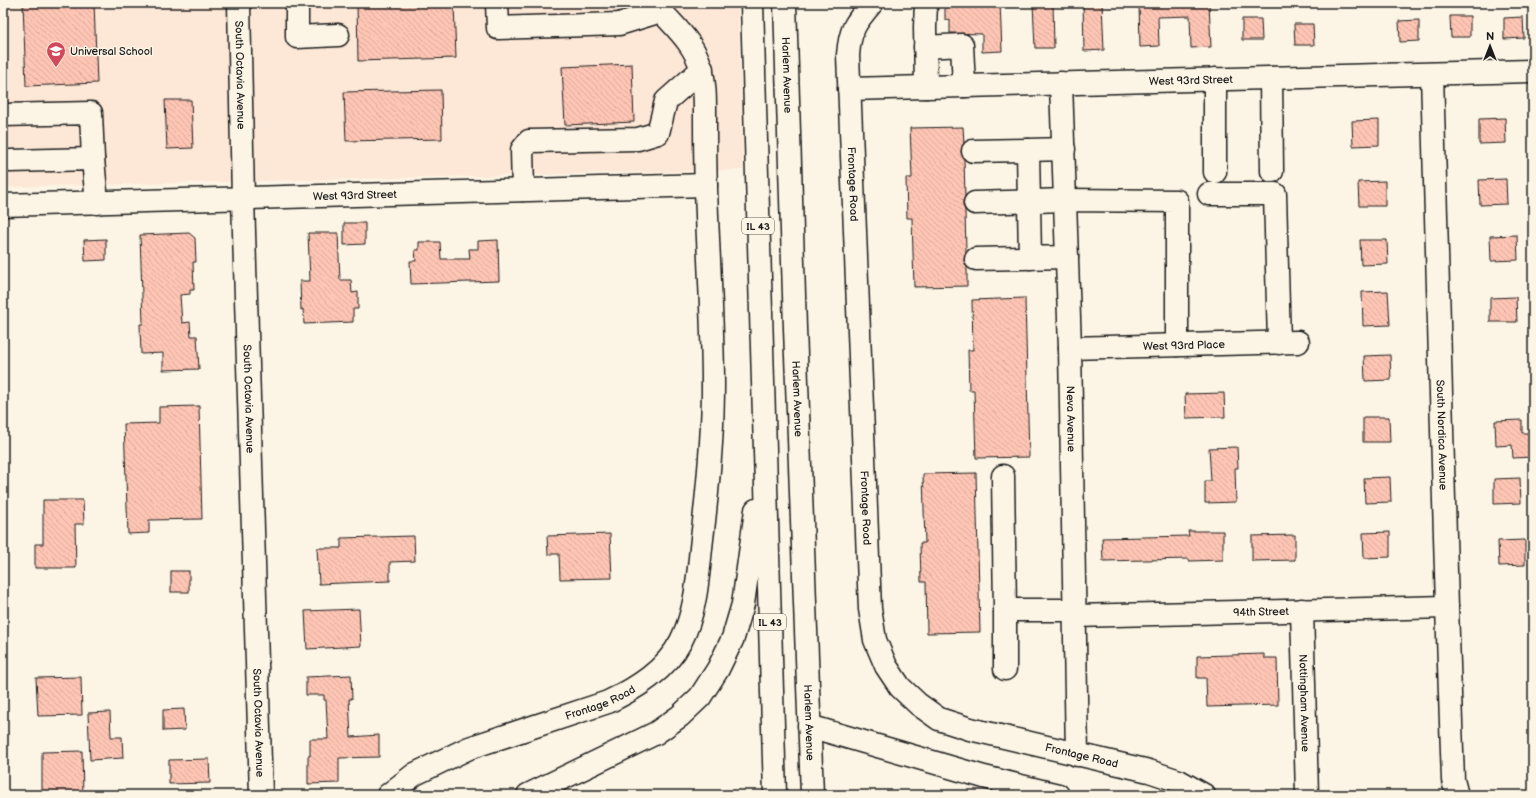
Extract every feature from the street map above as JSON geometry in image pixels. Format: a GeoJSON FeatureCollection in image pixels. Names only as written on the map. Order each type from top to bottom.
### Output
{"type":"FeatureCollection","features":[{"type":"Feature","properties":{"kind":"street","name":"South Octavia Avenue"},"geometry":{"type":"LineString","coordinates":[[239,3],[243,199],[261,795]]}},
{"type":"Feature","properties":{"kind":"street"},"geometry":{"type":"LineString","coordinates":[[297,3],[297,37],[338,35]]}},
{"type":"Feature","properties":{"kind":"street"},"geometry":{"type":"LineString","coordinates":[[497,3],[498,28],[619,24],[659,7]]}},
{"type":"Feature","properties":{"kind":"street","name":"IL 43"},"geometry":{"type":"LineString","coordinates":[[752,3],[775,795]]}},
{"type":"Feature","properties":{"kind":"street","name":"Harlem Avenue"},"geometry":{"type":"LineString","coordinates":[[785,3],[812,795]]}},
{"type":"Feature","properties":{"kind":"street","name":"Frontage Road"},"geometry":{"type":"LineString","coordinates":[[872,3],[856,21],[850,37],[848,55],[870,609],[875,640],[886,666],[900,687],[918,704],[939,719],[970,729],[1149,771],[1179,782],[1204,795]]}},
{"type":"Feature","properties":{"kind":"street"},"geometry":{"type":"LineString","coordinates":[[926,3],[926,87]]}},
{"type":"Feature","properties":{"kind":"street","name":"Frontage Road"},"geometry":{"type":"LineString","coordinates":[[388,795],[415,774],[469,748],[608,702],[628,692],[649,679],[667,660],[680,642],[691,616],[698,575],[712,428],[713,386],[706,185],[705,91],[702,70],[695,52],[659,7]]}},
{"type":"Feature","properties":{"kind":"street"},"geometry":{"type":"LineString","coordinates":[[925,47],[962,45],[964,86]]}},
{"type":"Feature","properties":{"kind":"street"},"geometry":{"type":"LineString","coordinates":[[523,190],[522,150],[529,142],[638,139],[658,133],[666,101],[702,70]]}},
{"type":"Feature","properties":{"kind":"street","name":"West 93rd Street"},"geometry":{"type":"LineString","coordinates":[[849,89],[1533,71]]}},
{"type":"Feature","properties":{"kind":"street","name":"South Nordica Avenue"},"geometry":{"type":"LineString","coordinates":[[1432,74],[1447,607],[1453,780],[1457,795]]}},
{"type":"Feature","properties":{"kind":"street"},"geometry":{"type":"LineString","coordinates":[[1271,78],[1272,171]]}},
{"type":"Feature","properties":{"kind":"street"},"geometry":{"type":"LineString","coordinates":[[1215,79],[1215,172]]}},
{"type":"Feature","properties":{"kind":"street","name":"Neva Avenue"},"geometry":{"type":"LineString","coordinates":[[1061,83],[1070,348],[1077,754]]}},
{"type":"Feature","properties":{"kind":"street"},"geometry":{"type":"LineString","coordinates":[[10,115],[91,113],[97,203]]}},
{"type":"Feature","properties":{"kind":"street"},"geometry":{"type":"LineString","coordinates":[[974,151],[1064,149]]}},
{"type":"Feature","properties":{"kind":"street"},"geometry":{"type":"LineString","coordinates":[[1028,150],[1030,258]]}},
{"type":"Feature","properties":{"kind":"street"},"geometry":{"type":"LineString","coordinates":[[10,160],[93,159]]}},
{"type":"Feature","properties":{"kind":"street","name":"West 93rd Street"},"geometry":{"type":"LineString","coordinates":[[3,205],[706,185]]}},
{"type":"Feature","properties":{"kind":"street","name":"West 93rd Place"},"geometry":{"type":"LineString","coordinates":[[1070,348],[1289,342],[1275,194],[1209,194]]}},
{"type":"Feature","properties":{"kind":"street"},"geometry":{"type":"LineString","coordinates":[[975,203],[1065,200],[1177,201],[1177,345]]}},
{"type":"Feature","properties":{"kind":"street"},"geometry":{"type":"LineString","coordinates":[[976,259],[1067,257]]}},
{"type":"Feature","properties":{"kind":"street"},"geometry":{"type":"LineString","coordinates":[[528,795],[656,733],[680,716],[700,697],[718,669],[733,638],[743,604],[764,449]]}},
{"type":"Feature","properties":{"kind":"street"},"geometry":{"type":"LineString","coordinates":[[1003,476],[1005,669]]}},
{"type":"Feature","properties":{"kind":"street","name":"94th Street"},"geometry":{"type":"LineString","coordinates":[[1005,610],[1075,613],[1447,607]]}},
{"type":"Feature","properties":{"kind":"street","name":"Nottingham Avenue"},"geometry":{"type":"LineString","coordinates":[[1302,610],[1306,795]]}},
{"type":"Feature","properties":{"kind":"street"},"geometry":{"type":"LineString","coordinates":[[809,726],[984,777],[1058,795]]}},
{"type":"Feature","properties":{"kind":"shaded area"},"geometry":{"type":"Polygon","coordinates":[[[3,3],[738,3],[743,170],[3,187],[3,3]]]}},
{"type":"Feature","properties":{"kind":"building"},"geometry":{"type":"Polygon","coordinates":[[[23,3],[94,3],[97,83],[26,86],[23,3]]]}},
{"type":"Feature","properties":{"kind":"building"},"geometry":{"type":"Polygon","coordinates":[[[357,3],[454,3],[456,58],[358,61],[357,3]]]}},
{"type":"Feature","properties":{"kind":"building"},"geometry":{"type":"Polygon","coordinates":[[[945,3],[1000,3],[1002,51],[982,52],[982,34],[950,33],[950,19],[945,20],[945,3]]]}},
{"type":"Feature","properties":{"kind":"building"},"geometry":{"type":"Polygon","coordinates":[[[1033,3],[1053,3],[1054,48],[1035,48],[1033,3]]]}},
{"type":"Feature","properties":{"kind":"building"},"geometry":{"type":"Polygon","coordinates":[[[1083,3],[1102,3],[1104,50],[1084,51],[1083,3]]]}},
{"type":"Feature","properties":{"kind":"building"},"geometry":{"type":"Polygon","coordinates":[[[1139,3],[1209,3],[1211,47],[1191,48],[1190,16],[1158,17],[1159,46],[1140,47],[1139,3]]]}},
{"type":"Feature","properties":{"kind":"building"},"geometry":{"type":"Polygon","coordinates":[[[1450,16],[1470,16],[1470,37],[1451,37],[1450,16]]]}},
{"type":"Feature","properties":{"kind":"building"},"geometry":{"type":"Polygon","coordinates":[[[1523,17],[1524,38],[1504,39],[1504,18],[1523,17]]]}},
{"type":"Feature","properties":{"kind":"building"},"geometry":{"type":"Polygon","coordinates":[[[1242,19],[1261,19],[1262,40],[1242,40],[1242,19]]]}},
{"type":"Feature","properties":{"kind":"building"},"geometry":{"type":"Polygon","coordinates":[[[1419,20],[1419,41],[1400,42],[1399,21],[1419,20]]]}},
{"type":"Feature","properties":{"kind":"building"},"geometry":{"type":"Polygon","coordinates":[[[1294,24],[1313,24],[1314,45],[1295,45],[1294,24]]]}},
{"type":"Feature","properties":{"kind":"building"},"geometry":{"type":"Polygon","coordinates":[[[632,64],[634,122],[565,125],[562,67],[632,64]]]}},
{"type":"Feature","properties":{"kind":"building"},"geometry":{"type":"Polygon","coordinates":[[[441,90],[442,139],[346,141],[344,92],[441,90]]]}},
{"type":"Feature","properties":{"kind":"building"},"geometry":{"type":"Polygon","coordinates":[[[165,100],[191,100],[193,148],[167,149],[165,100]]]}},
{"type":"Feature","properties":{"kind":"building"},"geometry":{"type":"Polygon","coordinates":[[[1505,118],[1506,143],[1479,144],[1479,119],[1505,118]]]}},
{"type":"Feature","properties":{"kind":"building"},"geometry":{"type":"Polygon","coordinates":[[[1379,120],[1379,145],[1353,146],[1352,121],[1379,120]]]}},
{"type":"Feature","properties":{"kind":"building"},"geometry":{"type":"Polygon","coordinates":[[[963,127],[964,143],[961,152],[964,159],[965,196],[963,203],[965,211],[966,251],[964,260],[967,267],[967,286],[914,287],[912,218],[907,218],[906,178],[912,178],[910,128],[963,127]]]}},
{"type":"Feature","properties":{"kind":"building"},"geometry":{"type":"Polygon","coordinates":[[[1506,179],[1507,204],[1480,205],[1479,180],[1506,179]]]}},
{"type":"Feature","properties":{"kind":"building"},"geometry":{"type":"Polygon","coordinates":[[[1385,181],[1385,206],[1359,206],[1358,182],[1385,181]]]}},
{"type":"Feature","properties":{"kind":"building"},"geometry":{"type":"Polygon","coordinates":[[[344,223],[365,223],[365,244],[344,245],[344,223]]]}},
{"type":"Feature","properties":{"kind":"building"},"geometry":{"type":"Polygon","coordinates":[[[189,233],[195,238],[196,262],[193,262],[194,290],[190,290],[190,294],[180,295],[182,323],[190,322],[191,336],[197,336],[199,369],[163,370],[163,353],[141,354],[140,324],[143,324],[140,235],[189,233]]]}},
{"type":"Feature","properties":{"kind":"building"},"geometry":{"type":"Polygon","coordinates":[[[308,233],[338,233],[340,280],[351,280],[352,293],[358,292],[358,309],[353,309],[353,322],[304,324],[303,309],[301,310],[300,281],[310,281],[308,233]]]}},
{"type":"Feature","properties":{"kind":"building"},"geometry":{"type":"Polygon","coordinates":[[[1517,235],[1518,260],[1491,261],[1490,236],[1517,235]]]}},
{"type":"Feature","properties":{"kind":"building"},"geometry":{"type":"Polygon","coordinates":[[[106,239],[106,260],[85,261],[84,240],[106,239]]]}},
{"type":"Feature","properties":{"kind":"building"},"geometry":{"type":"Polygon","coordinates":[[[498,240],[499,281],[411,284],[410,261],[416,261],[415,250],[419,250],[419,242],[440,242],[441,259],[470,259],[469,249],[478,249],[478,241],[498,240]]]}},
{"type":"Feature","properties":{"kind":"building"},"geometry":{"type":"Polygon","coordinates":[[[1360,240],[1387,240],[1388,264],[1361,265],[1360,240]]]}},
{"type":"Feature","properties":{"kind":"building"},"geometry":{"type":"Polygon","coordinates":[[[1388,291],[1390,325],[1363,326],[1362,292],[1388,291]]]}},
{"type":"Feature","properties":{"kind":"building"},"geometry":{"type":"Polygon","coordinates":[[[1516,297],[1517,322],[1490,322],[1490,298],[1516,297]]]}},
{"type":"Feature","properties":{"kind":"building"},"geometry":{"type":"Polygon","coordinates":[[[1025,298],[1029,457],[976,458],[974,390],[969,390],[968,350],[973,350],[972,300],[1025,298]]]}},
{"type":"Feature","properties":{"kind":"building"},"geometry":{"type":"Polygon","coordinates":[[[1390,355],[1391,380],[1365,381],[1364,356],[1390,355]]]}},
{"type":"Feature","properties":{"kind":"building"},"geometry":{"type":"Polygon","coordinates":[[[1224,393],[1225,417],[1186,418],[1185,394],[1224,393]]]}},
{"type":"Feature","properties":{"kind":"building"},"geometry":{"type":"Polygon","coordinates":[[[199,406],[202,519],[149,520],[149,533],[128,534],[124,424],[159,423],[159,407],[199,406]]]}},
{"type":"Feature","properties":{"kind":"building"},"geometry":{"type":"Polygon","coordinates":[[[1363,417],[1389,417],[1390,442],[1363,442],[1363,417]]]}},
{"type":"Feature","properties":{"kind":"building"},"geometry":{"type":"Polygon","coordinates":[[[1522,420],[1522,433],[1533,433],[1533,457],[1513,458],[1512,445],[1496,446],[1495,421],[1522,420]]]}},
{"type":"Feature","properties":{"kind":"building"},"geometry":{"type":"Polygon","coordinates":[[[1237,447],[1238,468],[1235,468],[1236,502],[1205,503],[1205,481],[1211,481],[1209,448],[1237,447]]]}},
{"type":"Feature","properties":{"kind":"building"},"geometry":{"type":"Polygon","coordinates":[[[976,473],[980,632],[927,633],[926,582],[921,582],[920,543],[925,543],[923,474],[976,473]]]}},
{"type":"Feature","properties":{"kind":"building"},"geometry":{"type":"Polygon","coordinates":[[[1390,477],[1391,502],[1365,503],[1364,478],[1390,477]]]}},
{"type":"Feature","properties":{"kind":"building"},"geometry":{"type":"Polygon","coordinates":[[[1520,478],[1521,503],[1494,504],[1494,479],[1520,478]]]}},
{"type":"Feature","properties":{"kind":"building"},"geometry":{"type":"Polygon","coordinates":[[[43,500],[83,500],[84,524],[75,524],[76,568],[35,568],[35,544],[43,544],[43,500]]]}},
{"type":"Feature","properties":{"kind":"building"},"geometry":{"type":"Polygon","coordinates":[[[1188,531],[1223,531],[1223,560],[1189,561],[1189,559],[1103,561],[1102,538],[1189,536],[1188,531]]]}},
{"type":"Feature","properties":{"kind":"building"},"geometry":{"type":"Polygon","coordinates":[[[1390,532],[1390,557],[1364,558],[1363,533],[1390,532]]]}},
{"type":"Feature","properties":{"kind":"building"},"geometry":{"type":"Polygon","coordinates":[[[610,534],[612,578],[560,579],[559,554],[548,554],[547,536],[610,534]]]}},
{"type":"Feature","properties":{"kind":"building"},"geometry":{"type":"Polygon","coordinates":[[[1295,535],[1295,560],[1252,561],[1252,536],[1295,535]]]}},
{"type":"Feature","properties":{"kind":"building"},"geometry":{"type":"Polygon","coordinates":[[[414,536],[415,561],[390,562],[390,581],[319,584],[317,548],[341,548],[341,538],[414,536]]]}},
{"type":"Feature","properties":{"kind":"building"},"geometry":{"type":"Polygon","coordinates":[[[1525,540],[1525,565],[1499,566],[1498,541],[1525,540]]]}},
{"type":"Feature","properties":{"kind":"building"},"geometry":{"type":"Polygon","coordinates":[[[171,571],[189,571],[189,592],[171,592],[171,571]]]}},
{"type":"Feature","properties":{"kind":"building"},"geometry":{"type":"Polygon","coordinates":[[[359,609],[361,646],[307,649],[305,611],[359,609]]]}},
{"type":"Feature","properties":{"kind":"building"},"geometry":{"type":"Polygon","coordinates":[[[1264,654],[1264,658],[1277,658],[1278,705],[1207,707],[1206,678],[1197,678],[1197,656],[1264,654]]]}},
{"type":"Feature","properties":{"kind":"building"},"geometry":{"type":"Polygon","coordinates":[[[351,675],[352,699],[349,699],[351,737],[379,735],[379,757],[339,758],[339,783],[308,784],[308,756],[310,756],[310,739],[328,739],[326,700],[324,700],[324,695],[306,695],[306,677],[351,675]]]}},
{"type":"Feature","properties":{"kind":"building"},"geometry":{"type":"Polygon","coordinates":[[[81,677],[82,715],[38,716],[36,678],[81,677]]]}},
{"type":"Feature","properties":{"kind":"building"},"geometry":{"type":"Polygon","coordinates":[[[184,709],[185,730],[163,731],[163,710],[184,709]]]}},
{"type":"Feature","properties":{"kind":"building"},"geometry":{"type":"Polygon","coordinates":[[[110,712],[111,737],[122,737],[123,758],[90,760],[88,713],[110,712]]]}},
{"type":"Feature","properties":{"kind":"building"},"geometry":{"type":"Polygon","coordinates":[[[82,751],[83,795],[42,795],[42,752],[82,751]]]}},
{"type":"Feature","properties":{"kind":"building"},"geometry":{"type":"Polygon","coordinates":[[[209,759],[210,783],[169,784],[169,760],[209,759]]]}},
{"type":"Feature","properties":{"kind":"place","name":"Universal School"},"geometry":{"type":"Point","coordinates":[56,68]}}]}
